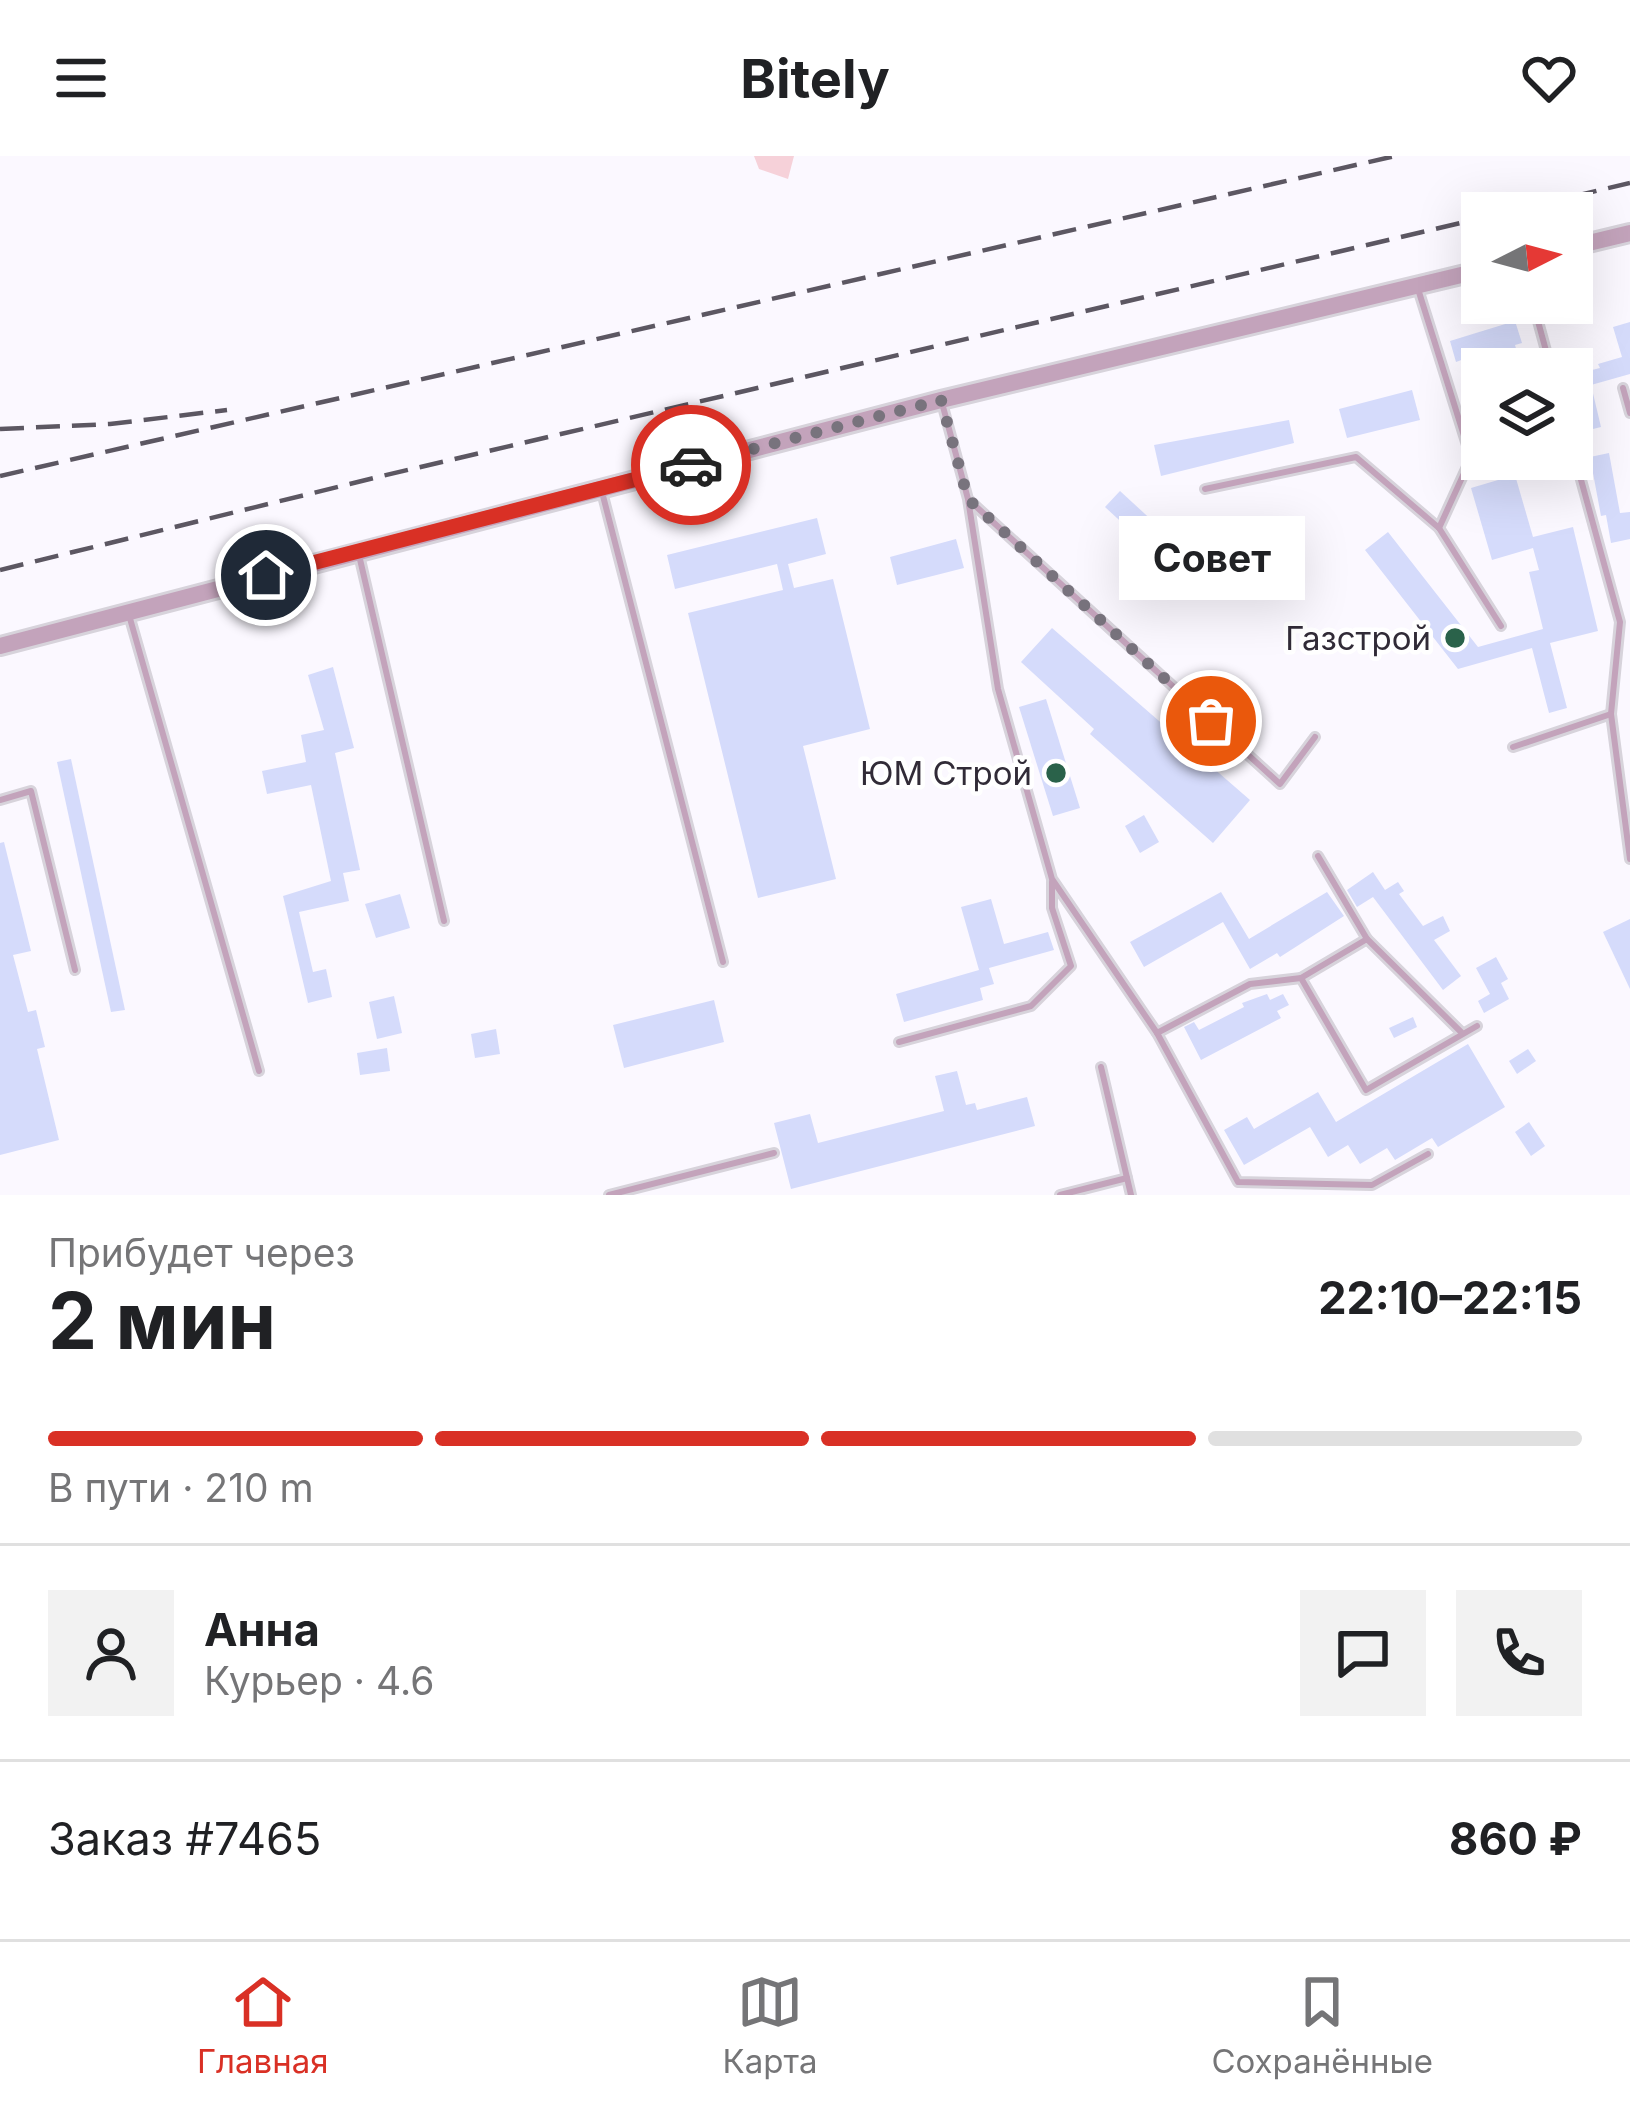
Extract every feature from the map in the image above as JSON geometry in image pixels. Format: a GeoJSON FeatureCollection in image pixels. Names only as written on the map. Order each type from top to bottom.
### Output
{"type":"FeatureCollection","features":[{"type":"Feature","properties":{"kind":"street"},"geometry":{"type":"LineString","coordinates":[[1593,242],[1630,232]]}},
{"type":"Feature","properties":{"kind":"street"},"geometry":{"type":"LineString","coordinates":[[0,646],[941,400],[1461,275]]}},
{"type":"Feature","properties":{"kind":"lane"},"geometry":{"type":"LineString","coordinates":[[1418,286],[1471,458],[1438,528]]}},
{"type":"Feature","properties":{"kind":"lane"},"geometry":{"type":"LineString","coordinates":[[1623,388],[1630,413]]}},
{"type":"Feature","properties":{"kind":"lane"},"geometry":{"type":"LineString","coordinates":[[899,1042],[1031,1006],[1071,966],[1052,908],[1052,879],[998,689],[968,499],[941,400]]}},
{"type":"Feature","properties":{"kind":"lane"},"geometry":{"type":"LineString","coordinates":[[1204,489],[1356,457],[1438,528],[1501,626]]}},
{"type":"Feature","properties":{"kind":"lane"},"geometry":{"type":"LineString","coordinates":[[1581,480],[1620,622],[1611,714],[1630,859]]}},
{"type":"Feature","properties":{"kind":"lane"},"geometry":{"type":"LineString","coordinates":[[601,488],[723,962]]}},
{"type":"Feature","properties":{"kind":"lane"},"geometry":{"type":"LineString","coordinates":[[968,499],[1280,784],[1315,736]]}},
{"type":"Feature","properties":{"kind":"lane"},"geometry":{"type":"LineString","coordinates":[[358,551],[444,921]]}},
{"type":"Feature","properties":{"kind":"lane"},"geometry":{"type":"LineString","coordinates":[[128,611],[259,1071]]}},
{"type":"Feature","properties":{"kind":"lane"},"geometry":{"type":"LineString","coordinates":[[1513,747],[1611,714]]}},
{"type":"Feature","properties":{"kind":"lane"},"geometry":{"type":"LineString","coordinates":[[0,800],[31,791],[75,970]]}},
{"type":"Feature","properties":{"kind":"lane"},"geometry":{"type":"LineString","coordinates":[[1318,856],[1366,939],[1461,1032]]}},
{"type":"Feature","properties":{"kind":"lane"},"geometry":{"type":"LineString","coordinates":[[1052,879],[1156,1033],[1238,1182],[1372,1184],[1428,1154]]}},
{"type":"Feature","properties":{"kind":"lane"},"geometry":{"type":"LineString","coordinates":[[1156,1033],[1250,983],[1300,978],[1366,939]]}},
{"type":"Feature","properties":{"kind":"lane"},"geometry":{"type":"LineString","coordinates":[[1300,978],[1366,1090],[1477,1026]]}},
{"type":"Feature","properties":{"kind":"lane"},"geometry":{"type":"LineString","coordinates":[[1101,1067],[1131,1195]]}},
{"type":"Feature","properties":{"kind":"lane"},"geometry":{"type":"LineString","coordinates":[[609,1195],[774,1153]]}},
{"type":"Feature","properties":{"kind":"lane"},"geometry":{"type":"LineString","coordinates":[[1060,1195],[1127,1178]]}},
{"type":"Feature","properties":{"kind":"lane"},"geometry":{"type":"LineString","coordinates":[[649,1185],[652,1195]]}},
{"type":"Feature","properties":{"kind":"shaded area"},"geometry":{"type":"Polygon","coordinates":[[[754,156],[794,156],[788,179],[759,169],[754,156]]]}},
{"type":"Feature","properties":{"kind":"building"},"geometry":{"type":"Polygon","coordinates":[[[1630,322],[1630,374],[1593,384],[1598,364],[1622,357],[1613,327],[1630,322]]]}},
{"type":"Feature","properties":{"kind":"building"},"geometry":{"type":"Polygon","coordinates":[[[1516,324],[1522,343],[1516,348],[1461,348],[1461,360],[1456,362],[1450,341],[1516,324]]]}},
{"type":"Feature","properties":{"kind":"building"},"geometry":{"type":"Polygon","coordinates":[[[1412,390],[1420,420],[1347,438],[1339,409],[1412,390]]]}},
{"type":"Feature","properties":{"kind":"building"},"geometry":{"type":"Polygon","coordinates":[[[1593,393],[1601,427],[1593,429],[1593,393]]]}},
{"type":"Feature","properties":{"kind":"building"},"geometry":{"type":"Polygon","coordinates":[[[1289,420],[1294,443],[1161,476],[1154,445],[1289,420]]]}},
{"type":"Feature","properties":{"kind":"building"},"geometry":{"type":"Polygon","coordinates":[[[1609,453],[1620,513],[1630,512],[1630,539],[1611,543],[1606,515],[1601,516],[1593,456],[1609,453]]]}},
{"type":"Feature","properties":{"kind":"building"},"geometry":{"type":"Polygon","coordinates":[[[1516,480],[1533,537],[1573,527],[1598,631],[1550,643],[1567,708],[1549,713],[1532,648],[1458,669],[1365,550],[1388,532],[1478,647],[1543,629],[1529,572],[1539,570],[1533,548],[1492,560],[1471,488],[1516,480]]]}},
{"type":"Feature","properties":{"kind":"building"},"geometry":{"type":"Polygon","coordinates":[[[1120,491],[1195,560],[1180,576],[1105,507],[1120,491]]]}},
{"type":"Feature","properties":{"kind":"building"},"geometry":{"type":"Polygon","coordinates":[[[817,518],[826,554],[788,564],[794,588],[833,579],[870,729],[803,746],[836,879],[758,898],[688,613],[783,590],[777,564],[675,589],[667,555],[817,518]]]}},
{"type":"Feature","properties":{"kind":"building"},"geometry":{"type":"Polygon","coordinates":[[[956,539],[964,568],[897,585],[890,557],[956,539]]]}},
{"type":"Feature","properties":{"kind":"building"},"geometry":{"type":"Polygon","coordinates":[[[1052,628],[1250,800],[1213,843],[1090,734],[1094,729],[1021,662],[1052,628]]]}},
{"type":"Feature","properties":{"kind":"building"},"geometry":{"type":"Polygon","coordinates":[[[333,667],[354,748],[335,753],[360,870],[343,873],[349,901],[299,912],[313,972],[326,969],[332,997],[308,1003],[283,896],[331,881],[311,785],[267,794],[262,771],[306,762],[301,735],[324,730],[308,675],[333,667]]]}},
{"type":"Feature","properties":{"kind":"building"},"geometry":{"type":"Polygon","coordinates":[[[1046,699],[1080,808],[1053,816],[1019,707],[1046,699]]]}},
{"type":"Feature","properties":{"kind":"building"},"geometry":{"type":"Polygon","coordinates":[[[71,759],[125,1010],[111,1012],[57,762],[71,759]]]}},
{"type":"Feature","properties":{"kind":"building"},"geometry":{"type":"Polygon","coordinates":[[[1144,815],[1159,842],[1140,853],[1125,826],[1144,815]]]}},
{"type":"Feature","properties":{"kind":"building"},"geometry":{"type":"Polygon","coordinates":[[[4,842],[31,951],[13,955],[28,1012],[36,1010],[45,1047],[37,1049],[59,1140],[0,1155],[0,843],[4,842]]]}},
{"type":"Feature","properties":{"kind":"building"},"geometry":{"type":"Polygon","coordinates":[[[1373,872],[1385,890],[1398,882],[1404,891],[1399,894],[1423,926],[1443,916],[1450,931],[1434,940],[1461,976],[1443,990],[1373,897],[1357,907],[1347,890],[1373,872]]]}},
{"type":"Feature","properties":{"kind":"building"},"geometry":{"type":"Polygon","coordinates":[[[1221,892],[1249,939],[1327,892],[1344,916],[1280,957],[1277,953],[1250,969],[1223,922],[1144,967],[1130,942],[1221,892]]]}},
{"type":"Feature","properties":{"kind":"building"},"geometry":{"type":"Polygon","coordinates":[[[400,894],[410,928],[376,938],[365,904],[400,894]]]}},
{"type":"Feature","properties":{"kind":"building"},"geometry":{"type":"Polygon","coordinates":[[[991,899],[1004,944],[1048,932],[1054,950],[989,968],[994,984],[980,988],[983,1000],[904,1022],[896,994],[979,970],[961,907],[991,899]]]}},
{"type":"Feature","properties":{"kind":"building"},"geometry":{"type":"Polygon","coordinates":[[[1630,919],[1630,989],[1603,932],[1630,919]]]}},
{"type":"Feature","properties":{"kind":"building"},"geometry":{"type":"Polygon","coordinates":[[[1496,957],[1508,979],[1501,983],[1509,999],[1484,1013],[1478,1001],[1490,994],[1476,968],[1496,957]]]}},
{"type":"Feature","properties":{"kind":"building"},"geometry":{"type":"Polygon","coordinates":[[[1267,994],[1270,1000],[1283,994],[1289,1005],[1277,1011],[1281,1018],[1201,1060],[1184,1027],[1194,1022],[1199,1030],[1244,1007],[1242,1003],[1267,994]]]}},
{"type":"Feature","properties":{"kind":"building"},"geometry":{"type":"Polygon","coordinates":[[[394,996],[402,1033],[377,1039],[369,1002],[394,996]]]}},
{"type":"Feature","properties":{"kind":"building"},"geometry":{"type":"Polygon","coordinates":[[[714,1000],[724,1042],[624,1068],[613,1025],[714,1000]]]}},
{"type":"Feature","properties":{"kind":"building"},"geometry":{"type":"Polygon","coordinates":[[[1413,1017],[1417,1027],[1394,1038],[1389,1028],[1413,1017]]]}},
{"type":"Feature","properties":{"kind":"building"},"geometry":{"type":"Polygon","coordinates":[[[496,1029],[500,1054],[475,1058],[471,1034],[496,1029]]]}},
{"type":"Feature","properties":{"kind":"building"},"geometry":{"type":"Polygon","coordinates":[[[1468,1044],[1505,1107],[1438,1147],[1432,1138],[1395,1160],[1387,1148],[1360,1164],[1348,1145],[1328,1157],[1310,1127],[1244,1165],[1224,1130],[1247,1117],[1254,1129],[1318,1092],[1336,1122],[1468,1044]]]}},
{"type":"Feature","properties":{"kind":"building"},"geometry":{"type":"Polygon","coordinates":[[[387,1048],[390,1071],[360,1075],[357,1053],[387,1048]]]}},
{"type":"Feature","properties":{"kind":"building"},"geometry":{"type":"Polygon","coordinates":[[[1528,1049],[1536,1061],[1517,1074],[1509,1061],[1528,1049]]]}},
{"type":"Feature","properties":{"kind":"building"},"geometry":{"type":"Polygon","coordinates":[[[957,1071],[966,1105],[975,1103],[977,1110],[1027,1097],[1035,1126],[791,1189],[774,1123],[810,1114],[818,1143],[944,1111],[935,1076],[957,1071]]]}},
{"type":"Feature","properties":{"kind":"building"},"geometry":{"type":"Polygon","coordinates":[[[1529,1122],[1545,1146],[1531,1156],[1515,1132],[1529,1122]]]}},
{"type":"Feature","properties":{"kind":"railway"},"geometry":{"type":"LineString","coordinates":[[0,476],[1395,156]]}},
{"type":"Feature","properties":{"kind":"railway"},"geometry":{"type":"LineString","coordinates":[[1592,192],[1630,183]]}},
{"type":"Feature","properties":{"kind":"railway"},"geometry":{"type":"LineString","coordinates":[[0,570],[1461,223]]}},
{"type":"Feature","properties":{"kind":"railway"},"geometry":{"type":"LineString","coordinates":[[0,429],[110,424],[227,410]]}},
{"type":"Feature","properties":{"kind":"way so far"},"geometry":{"type":"LineString","coordinates":[[691,465],[941,400],[968,499],[1211,721]]}},
{"type":"Feature","properties":{"kind":"place","name":"Газстрой"},"geometry":{"type":"Point","coordinates":[1455,638]}},
{"type":"Feature","properties":{"kind":"place","name":"Совет"},"geometry":{"type":"Point","coordinates":[1211,721]}},
{"type":"Feature","properties":{"kind":"place","name":"ЮМ Строй"},"geometry":{"type":"Point","coordinates":[1056,773]}},
{"type":"Feature","properties":{"kind":"route"},"geometry":{"type":"LineString","coordinates":[[266,575],[691,465]]}}]}
